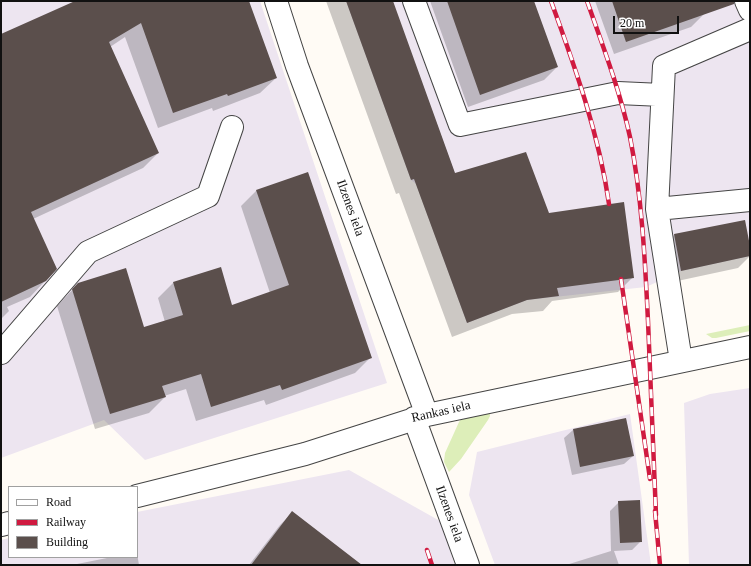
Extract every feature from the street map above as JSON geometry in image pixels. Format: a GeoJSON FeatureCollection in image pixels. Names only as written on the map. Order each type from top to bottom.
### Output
{"type":"FeatureCollection","features":[{"type":"Feature","properties":{"kind":"street","name":"Ilzenes iela"},"geometry":{"type":"LineString","coordinates":[[276,1],[297,66],[420,416],[468,565]]}},
{"type":"Feature","properties":{"kind":"street"},"geometry":{"type":"LineString","coordinates":[[414,1],[460,126],[618,94],[662,95]]}},
{"type":"Feature","properties":{"kind":"street"},"geometry":{"type":"LineString","coordinates":[[746,1],[750,10]]}},
{"type":"Feature","properties":{"kind":"street"},"geometry":{"type":"LineString","coordinates":[[681,361],[657,209],[664,66],[750,30]]}},
{"type":"Feature","properties":{"kind":"street"},"geometry":{"type":"LineString","coordinates":[[1,353],[88,252],[208,196],[232,127]]}},
{"type":"Feature","properties":{"kind":"street"},"geometry":{"type":"LineString","coordinates":[[657,209],[750,200]]}},
{"type":"Feature","properties":{"kind":"street","name":"Rankas iela"},"geometry":{"type":"LineString","coordinates":[[138,496],[305,454],[420,416],[750,347]]}},
{"type":"Feature","properties":{"kind":"shaded area"},"geometry":{"type":"Polygon","coordinates":[[[1,1],[260,1],[387,383],[145,460],[104,420],[1,458],[1,1]]]}},
{"type":"Feature","properties":{"kind":"shaded area"},"geometry":{"type":"Polygon","coordinates":[[[346,1],[750,1],[750,256],[681,271],[646,287],[527,300],[467,323],[416,184],[411,180],[346,1]]]}},
{"type":"Feature","properties":{"kind":"shaded area"},"geometry":{"type":"Polygon","coordinates":[[[750,388],[750,565],[689,565],[684,403],[710,394],[750,388]]]}},
{"type":"Feature","properties":{"kind":"shaded area"},"geometry":{"type":"Polygon","coordinates":[[[630,414],[651,565],[495,565],[469,495],[477,452],[630,414]]]}},
{"type":"Feature","properties":{"kind":"shaded area"},"geometry":{"type":"Polygon","coordinates":[[[349,470],[440,521],[455,565],[1,565],[1,540],[8,538],[8,558],[138,558],[138,512],[349,470]]]}},
{"type":"Feature","properties":{"kind":"green space"},"geometry":{"type":"Polygon","coordinates":[[[750,325],[750,331],[716,338],[712,338],[706,334],[750,325]]]}},
{"type":"Feature","properties":{"kind":"green space"},"geometry":{"type":"Polygon","coordinates":[[[490,411],[488,420],[461,459],[449,472],[444,462],[445,453],[459,422],[462,418],[490,411]]]}},
{"type":"Feature","properties":{"kind":"building"},"geometry":{"type":"Polygon","coordinates":[[[75,1],[249,1],[277,78],[228,96],[227,94],[173,113],[141,23],[109,42],[159,153],[31,212],[57,269],[46,281],[1,302],[1,34],[75,1]]]}},
{"type":"Feature","properties":{"kind":"building"},"geometry":{"type":"Polygon","coordinates":[[[346,1],[393,1],[455,173],[526,152],[549,213],[624,202],[634,278],[557,288],[559,296],[527,300],[467,323],[414,179],[411,180],[346,1]]]}},
{"type":"Feature","properties":{"kind":"building"},"geometry":{"type":"Polygon","coordinates":[[[447,1],[534,1],[558,67],[480,95],[447,1]]]}},
{"type":"Feature","properties":{"kind":"building"},"geometry":{"type":"Polygon","coordinates":[[[612,1],[734,1],[734,4],[626,42],[612,1]]]}},
{"type":"Feature","properties":{"kind":"building"},"geometry":{"type":"Polygon","coordinates":[[[308,172],[372,358],[282,390],[280,385],[211,407],[201,374],[162,386],[166,397],[110,414],[72,289],[78,283],[126,268],[144,327],[183,315],[173,282],[221,267],[232,305],[289,285],[256,190],[308,172]]]}},
{"type":"Feature","properties":{"kind":"building"},"geometry":{"type":"Polygon","coordinates":[[[745,220],[750,246],[750,256],[681,271],[674,234],[745,220]]]}},
{"type":"Feature","properties":{"kind":"building"},"geometry":{"type":"Polygon","coordinates":[[[626,418],[634,456],[580,467],[573,429],[626,418]]]}},
{"type":"Feature","properties":{"kind":"building"},"geometry":{"type":"Polygon","coordinates":[[[640,500],[642,542],[620,543],[618,501],[640,500]]]}},
{"type":"Feature","properties":{"kind":"building"},"geometry":{"type":"Polygon","coordinates":[[[292,511],[362,565],[251,565],[292,511]]]}},
{"type":"Feature","properties":{"kind":"railway"},"geometry":{"type":"LineString","coordinates":[[551,1],[593,126],[605,178],[609,204]]}},
{"type":"Feature","properties":{"kind":"railway"},"geometry":{"type":"LineString","coordinates":[[587,1],[611,69],[621,103],[630,137],[637,182],[646,275],[656,515]]}},
{"type":"Feature","properties":{"kind":"railway"},"geometry":{"type":"LineString","coordinates":[[621,279],[650,479]]}},
{"type":"Feature","properties":{"kind":"railway"},"geometry":{"type":"LineString","coordinates":[[655,511],[660,565]]}},
{"type":"Feature","properties":{"kind":"railway"},"geometry":{"type":"LineString","coordinates":[[427,550],[432,565]]}}]}
